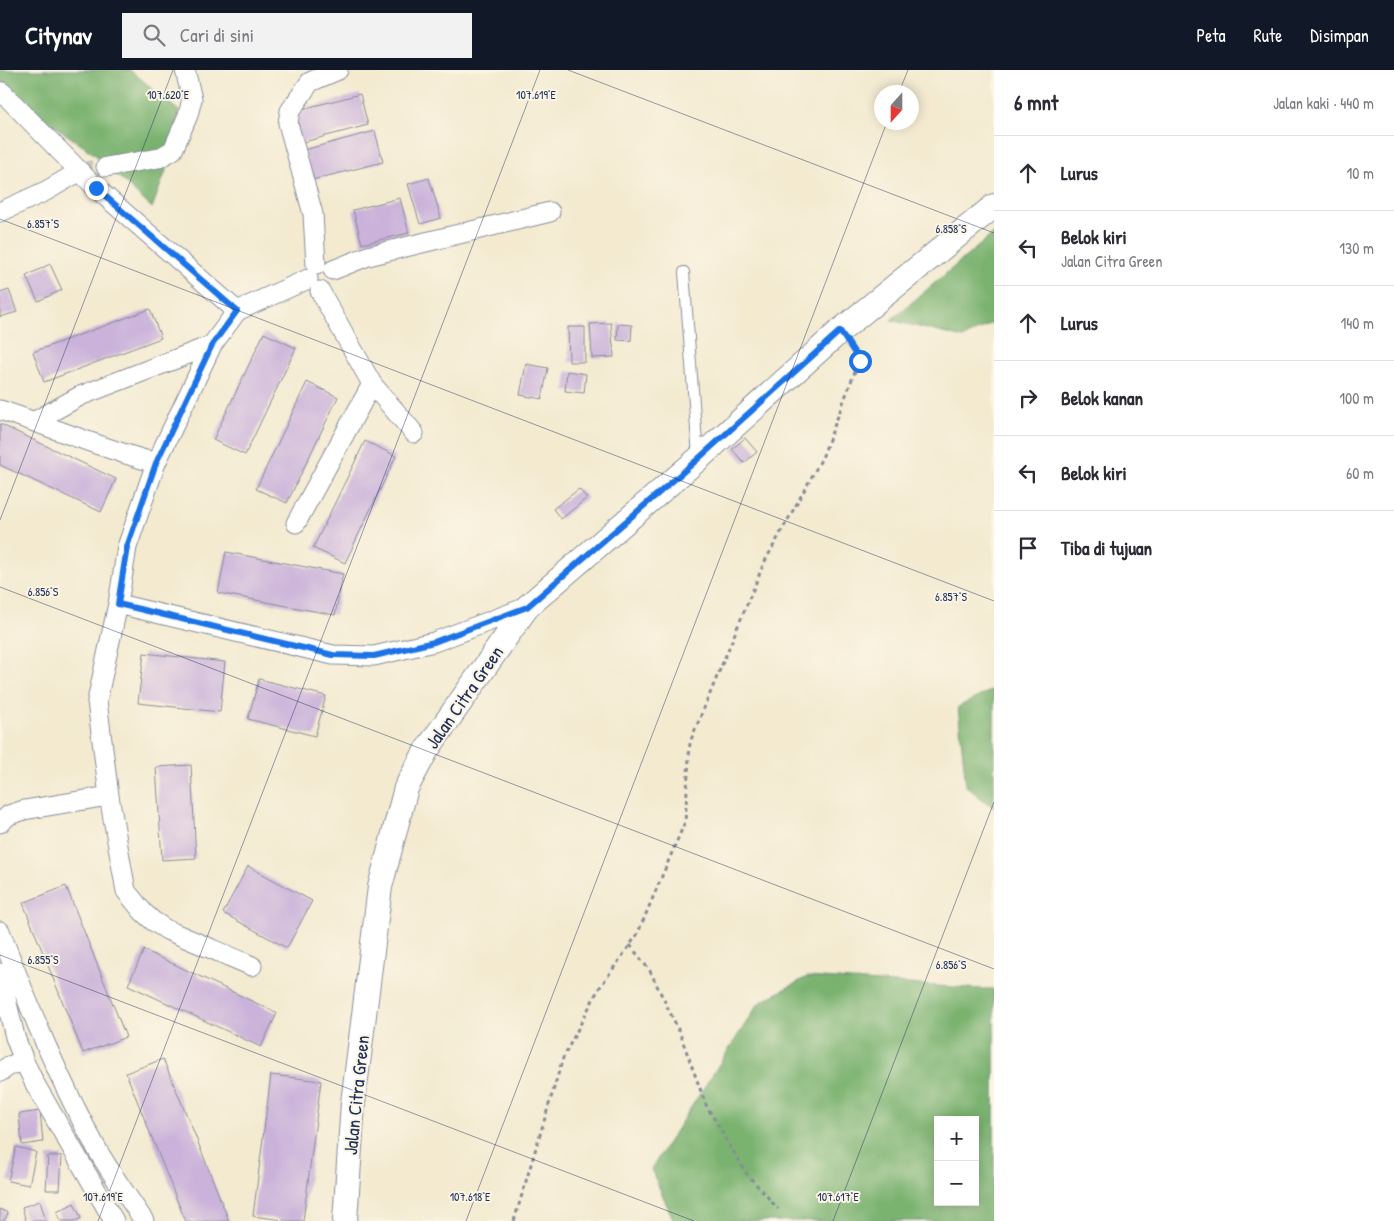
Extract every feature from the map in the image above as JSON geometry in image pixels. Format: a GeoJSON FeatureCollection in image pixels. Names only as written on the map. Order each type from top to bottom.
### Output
{"type":"FeatureCollection","features":[{"type":"Feature","properties":{"kind":"street"},"geometry":{"type":"LineString","coordinates":[[106,167],[159,158],[173,150],[188,115],[192,99],[185,70]]}},
{"type":"Feature","properties":{"kind":"street"},"geometry":{"type":"LineString","coordinates":[[338,70],[310,82],[290,111],[288,123],[313,214],[319,276],[372,384],[414,433]]}},
{"type":"Feature","properties":{"kind":"street"},"geometry":{"type":"LineString","coordinates":[[1,91],[86,179],[237,311]]}},
{"type":"Feature","properties":{"kind":"street"},"geometry":{"type":"LineString","coordinates":[[0,212],[46,191],[86,179]]}},
{"type":"Feature","properties":{"kind":"street","name":"Jalan Citra Green"},"geometry":{"type":"LineString","coordinates":[[345,1221],[353,1103],[380,887],[406,788],[426,751],[527,607],[698,459],[840,331],[994,206]]}},
{"type":"Feature","properties":{"kind":"street"},"geometry":{"type":"LineString","coordinates":[[252,966],[167,930],[143,912],[126,891],[109,796],[97,701],[118,604],[127,547],[156,463],[212,345],[237,311],[368,256],[550,212]]}},
{"type":"Feature","properties":{"kind":"street"},"geometry":{"type":"LineString","coordinates":[[35,421],[80,396],[212,345]]}},
{"type":"Feature","properties":{"kind":"street"},"geometry":{"type":"LineString","coordinates":[[296,523],[372,384]]}},
{"type":"Feature","properties":{"kind":"street"},"geometry":{"type":"LineString","coordinates":[[0,410],[35,421],[127,456],[156,463]]}},
{"type":"Feature","properties":{"kind":"street"},"geometry":{"type":"LineString","coordinates":[[118,604],[333,655],[374,656],[434,642],[527,607]]}},
{"type":"Feature","properties":{"kind":"street"},"geometry":{"type":"LineString","coordinates":[[0,822],[9,815],[24,810],[109,796]]}},
{"type":"Feature","properties":{"kind":"street"},"geometry":{"type":"LineString","coordinates":[[0,932],[29,1007],[66,1091],[99,1153],[144,1221]]}},
{"type":"Feature","properties":{"kind":"street"},"geometry":{"type":"LineString","coordinates":[[0,973],[15,1037],[24,1061],[35,1084],[114,1221]]}},
{"type":"Feature","properties":{"kind":"street"},"geometry":{"type":"LineString","coordinates":[[0,1072],[9,1066],[24,1061]]}},
{"type":"Feature","properties":{"kind":"lane"},"geometry":{"type":"LineString","coordinates":[[684,272],[698,459]]}},
{"type":"Feature","properties":{"kind":"path"},"geometry":{"type":"LineString","coordinates":[[514,1221],[563,1058],[598,990],[637,935],[684,822],[690,742],[764,563],[822,458],[860,361],[840,331]]}},
{"type":"Feature","properties":{"kind":"path"},"geometry":{"type":"LineString","coordinates":[[630,945],[650,971],[679,1031],[706,1105],[746,1173],[778,1209]]}},
{"type":"Feature","properties":{"kind":"green space"},"geometry":{"type":"Polygon","coordinates":[[[0,70],[130,70],[179,111],[168,165],[152,208],[94,154],[0,87],[0,70]]]}},
{"type":"Feature","properties":{"kind":"green space"},"geometry":{"type":"Polygon","coordinates":[[[994,233],[994,322],[963,338],[891,320],[994,233]]]}},
{"type":"Feature","properties":{"kind":"green space"},"geometry":{"type":"Polygon","coordinates":[[[994,689],[994,808],[966,786],[958,707],[994,689]]]}},
{"type":"Feature","properties":{"kind":"green space"},"geometry":{"type":"Polygon","coordinates":[[[807,977],[994,989],[994,1221],[674,1221],[651,1169],[759,1003],[807,977]]]}},
{"type":"Feature","properties":{"kind":"building"},"geometry":{"type":"Polygon","coordinates":[[[360,94],[368,125],[300,143],[291,112],[360,94]]]}},
{"type":"Feature","properties":{"kind":"building"},"geometry":{"type":"Polygon","coordinates":[[[375,131],[383,162],[312,180],[304,150],[375,131]]]}},
{"type":"Feature","properties":{"kind":"building"},"geometry":{"type":"Polygon","coordinates":[[[429,178],[441,218],[420,224],[408,184],[429,178]]]}},
{"type":"Feature","properties":{"kind":"building"},"geometry":{"type":"Polygon","coordinates":[[[400,198],[409,233],[362,244],[353,210],[400,198]]]}},
{"type":"Feature","properties":{"kind":"building"},"geometry":{"type":"Polygon","coordinates":[[[50,264],[62,290],[38,301],[26,276],[50,264]]]}},
{"type":"Feature","properties":{"kind":"building"},"geometry":{"type":"Polygon","coordinates":[[[9,290],[17,312],[0,317],[0,293],[9,290]]]}},
{"type":"Feature","properties":{"kind":"building"},"geometry":{"type":"Polygon","coordinates":[[[150,309],[161,338],[44,382],[33,352],[150,309]]]}},
{"type":"Feature","properties":{"kind":"building"},"geometry":{"type":"Polygon","coordinates":[[[611,323],[614,357],[592,358],[590,324],[611,323]]]}},
{"type":"Feature","properties":{"kind":"building"},"geometry":{"type":"Polygon","coordinates":[[[618,324],[632,325],[631,341],[617,340],[618,324]]]}},
{"type":"Feature","properties":{"kind":"building"},"geometry":{"type":"Polygon","coordinates":[[[568,327],[585,327],[585,362],[569,362],[568,327]]]}},
{"type":"Feature","properties":{"kind":"building"},"geometry":{"type":"Polygon","coordinates":[[[264,333],[296,348],[245,455],[213,440],[264,333]]]}},
{"type":"Feature","properties":{"kind":"building"},"geometry":{"type":"Polygon","coordinates":[[[526,364],[548,368],[542,399],[520,395],[526,364]]]}},
{"type":"Feature","properties":{"kind":"building"},"geometry":{"type":"Polygon","coordinates":[[[567,371],[586,374],[584,393],[565,391],[567,371]]]}},
{"type":"Feature","properties":{"kind":"building"},"geometry":{"type":"Polygon","coordinates":[[[307,382],[338,397],[287,503],[256,489],[307,382]]]}},
{"type":"Feature","properties":{"kind":"building"},"geometry":{"type":"Polygon","coordinates":[[[0,424],[116,479],[101,512],[0,465],[0,424]]]}},
{"type":"Feature","properties":{"kind":"building"},"geometry":{"type":"Polygon","coordinates":[[[745,438],[757,452],[744,463],[732,449],[745,438]]]}},
{"type":"Feature","properties":{"kind":"building"},"geometry":{"type":"Polygon","coordinates":[[[365,441],[396,456],[345,563],[313,548],[365,441]]]}},
{"type":"Feature","properties":{"kind":"building"},"geometry":{"type":"Polygon","coordinates":[[[579,489],[587,498],[561,519],[553,509],[579,489]]]}},
{"type":"Feature","properties":{"kind":"building"},"geometry":{"type":"Polygon","coordinates":[[[226,552],[343,574],[335,615],[218,593],[226,552]]]}},
{"type":"Feature","properties":{"kind":"building"},"geometry":{"type":"Polygon","coordinates":[[[144,653],[225,662],[220,712],[138,703],[144,653]]]}},
{"type":"Feature","properties":{"kind":"building"},"geometry":{"type":"Polygon","coordinates":[[[259,679],[326,696],[315,736],[248,719],[259,679]]]}},
{"type":"Feature","properties":{"kind":"building"},"geometry":{"type":"Polygon","coordinates":[[[191,765],[196,858],[162,860],[156,767],[191,765]]]}},
{"type":"Feature","properties":{"kind":"building"},"geometry":{"type":"Polygon","coordinates":[[[248,866],[312,901],[287,948],[223,913],[248,866]]]}},
{"type":"Feature","properties":{"kind":"building"},"geometry":{"type":"Polygon","coordinates":[[[66,886],[126,1037],[83,1053],[23,903],[66,886]]]}},
{"type":"Feature","properties":{"kind":"building"},"geometry":{"type":"Polygon","coordinates":[[[144,950],[277,1013],[261,1047],[128,985],[144,950]]]}},
{"type":"Feature","properties":{"kind":"building"},"geometry":{"type":"Polygon","coordinates":[[[163,1059],[229,1221],[186,1221],[183,1215],[126,1073],[163,1059]]]}},
{"type":"Feature","properties":{"kind":"building"},"geometry":{"type":"Polygon","coordinates":[[[271,1075],[321,1081],[303,1221],[253,1216],[271,1075]]]}},
{"type":"Feature","properties":{"kind":"building"},"geometry":{"type":"Polygon","coordinates":[[[40,1111],[43,1142],[22,1145],[19,1114],[40,1111]]]}},
{"type":"Feature","properties":{"kind":"building"},"geometry":{"type":"Polygon","coordinates":[[[16,1147],[36,1152],[29,1185],[8,1181],[16,1147]]]}},
{"type":"Feature","properties":{"kind":"building"},"geometry":{"type":"Polygon","coordinates":[[[48,1156],[62,1156],[60,1190],[46,1190],[48,1156]]]}},
{"type":"Feature","properties":{"kind":"building"},"geometry":{"type":"Polygon","coordinates":[[[40,1201],[46,1221],[26,1221],[22,1207],[40,1201]]]}},
{"type":"Feature","properties":{"kind":"building"},"geometry":{"type":"Polygon","coordinates":[[[74,1203],[81,1218],[75,1221],[61,1221],[57,1212],[74,1203]]]}},
{"type":"Feature","properties":{"kind":"building"},"geometry":{"type":"Polygon","coordinates":[[[0,1209],[8,1213],[4,1221],[0,1221],[0,1209]]]}},
{"type":"Feature","properties":{"kind":"tunnel"},"geometry":{"type":"LineString","coordinates":[[75,174],[106,167]]}},
{"type":"Feature","properties":{"kind":"route"},"geometry":{"type":"LineString","coordinates":[[96,188],[237,311],[212,345],[156,463],[127,547],[118,604],[333,655],[374,656],[434,642],[527,607],[698,459],[840,331],[860,361]]}}]}
